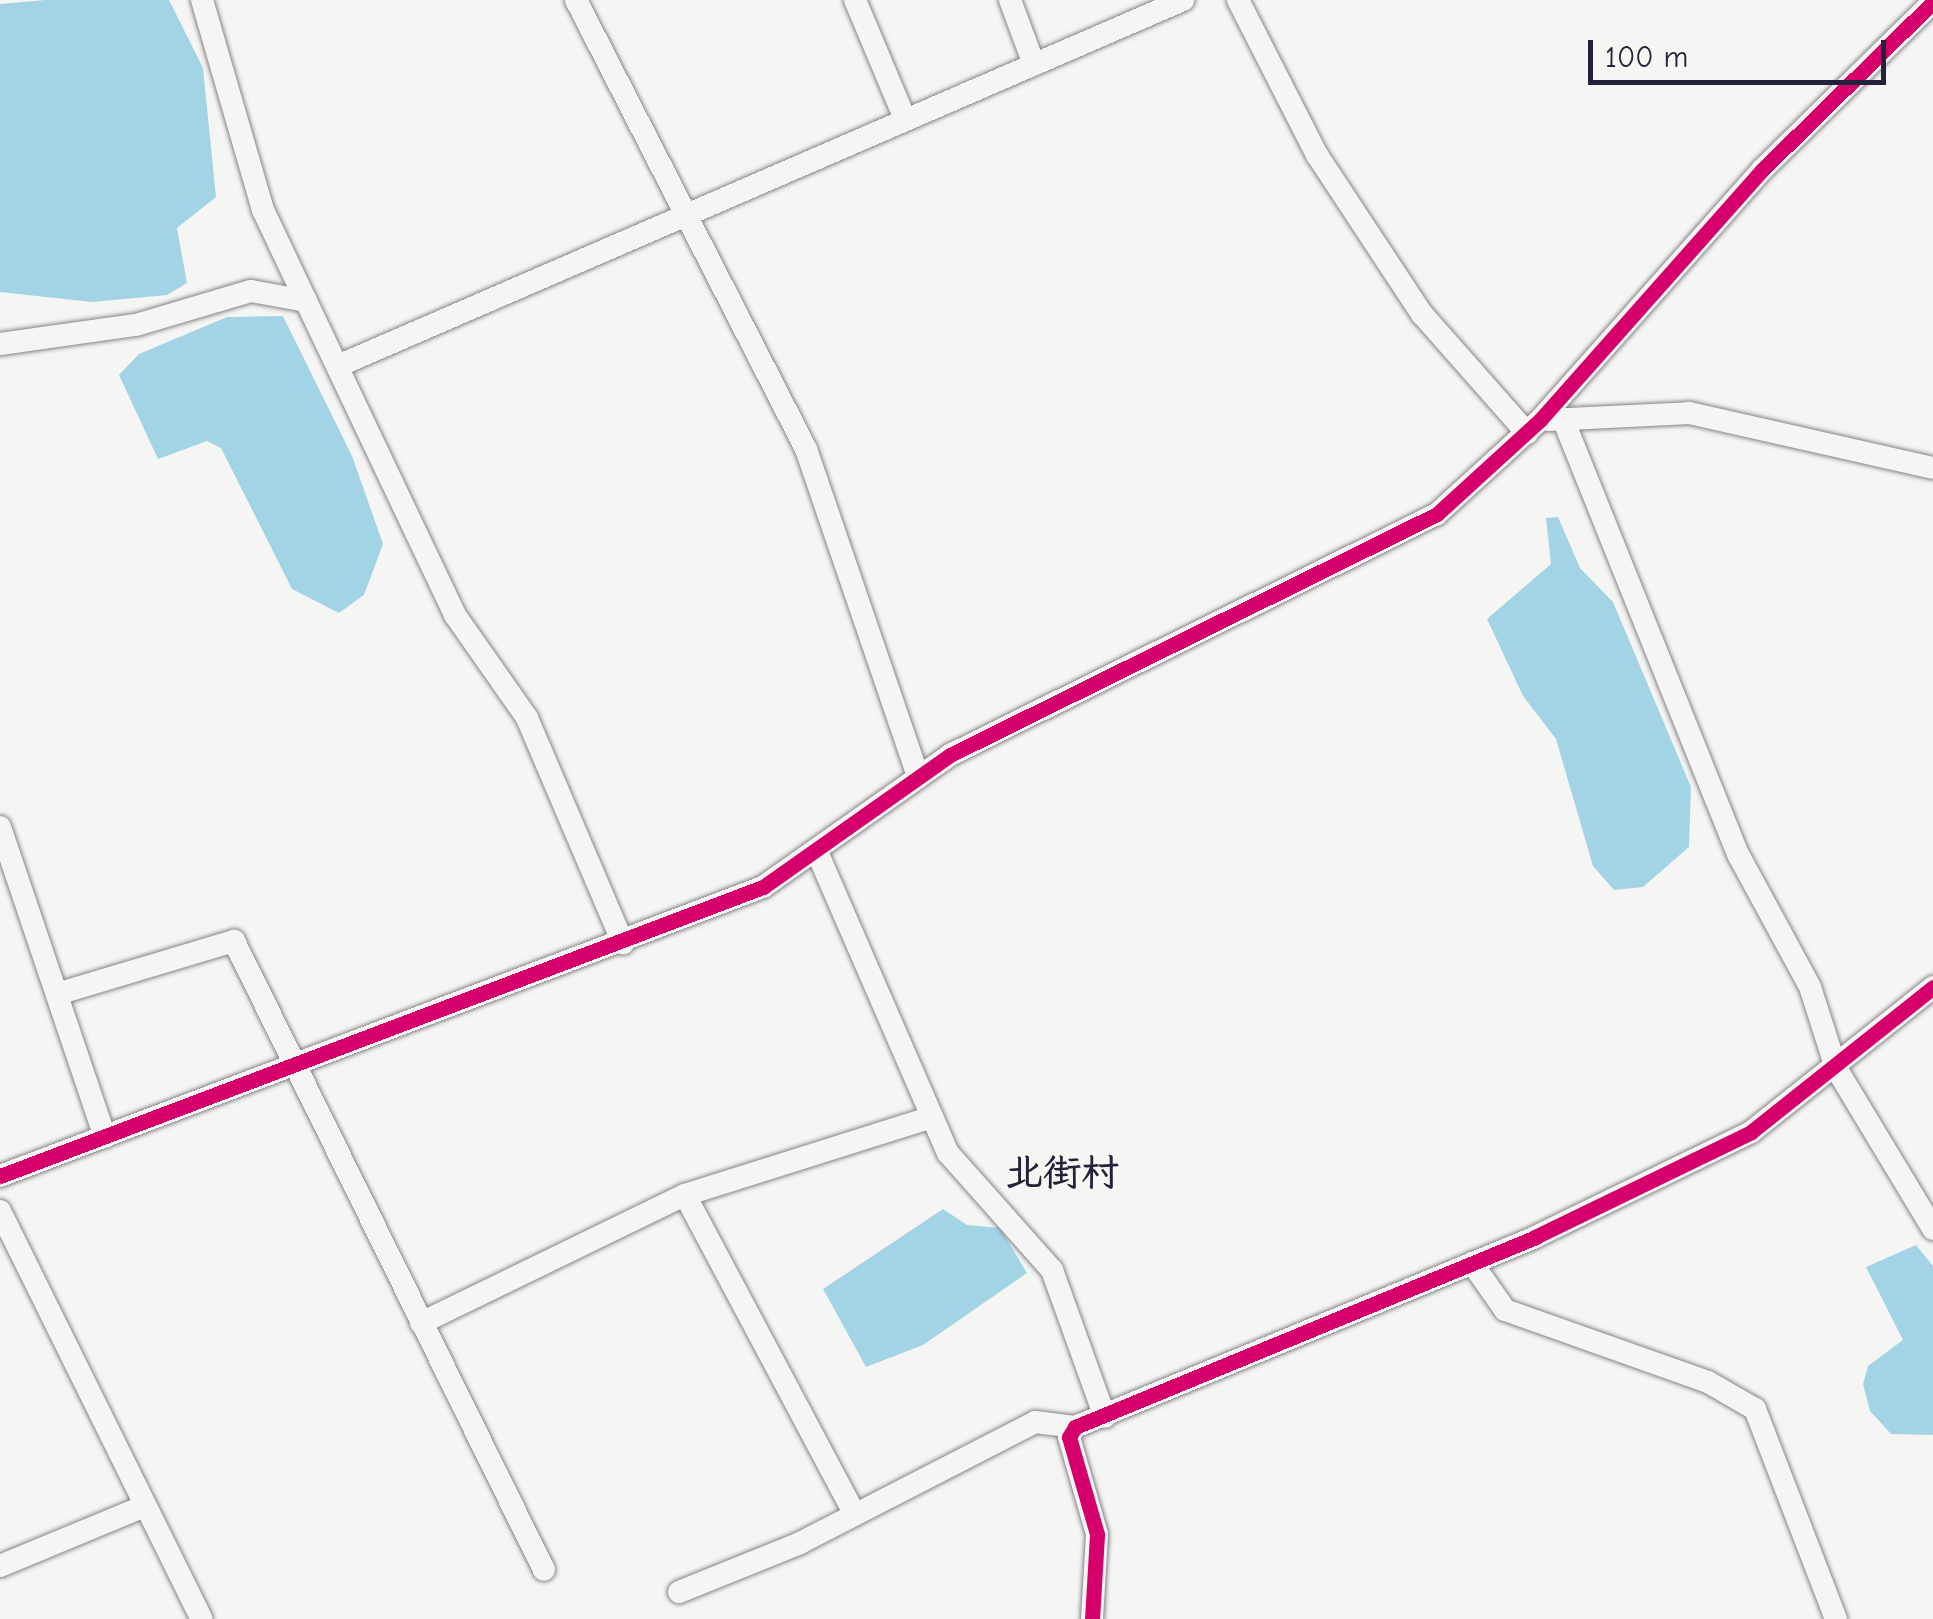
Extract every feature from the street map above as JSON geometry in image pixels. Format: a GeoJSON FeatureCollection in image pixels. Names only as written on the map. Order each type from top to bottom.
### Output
{"type":"FeatureCollection","features":[{"type":"Feature","properties":{"kind":"street"},"geometry":{"type":"LineString","coordinates":[[202,0],[263,210],[455,615],[527,718],[623,943]]}},
{"type":"Feature","properties":{"kind":"street"},"geometry":{"type":"LineString","coordinates":[[576,0],[688,211],[806,449],[917,774]]}},
{"type":"Feature","properties":{"kind":"street"},"geometry":{"type":"LineString","coordinates":[[854,0],[903,114]]}},
{"type":"Feature","properties":{"kind":"street"},"geometry":{"type":"LineString","coordinates":[[1010,0],[1032,59]]}},
{"type":"Feature","properties":{"kind":"street"},"geometry":{"type":"LineString","coordinates":[[340,366],[903,114],[1183,0]]}},
{"type":"Feature","properties":{"kind":"street"},"geometry":{"type":"LineString","coordinates":[[1238,0],[1317,155],[1422,314],[1543,424],[1740,856],[1810,987],[1836,1068],[1933,1229]]}},
{"type":"Feature","properties":{"kind":"street"},"geometry":{"type":"LineString","coordinates":[[0,1176],[290,1070],[775,881],[917,774],[1426,521],[1543,424],[1762,170],[1933,2]]}},
{"type":"Feature","properties":{"kind":"street"},"geometry":{"type":"LineString","coordinates":[[0,344],[136,325],[251,291],[306,301]]}},
{"type":"Feature","properties":{"kind":"street"},"geometry":{"type":"LineString","coordinates":[[1543,424],[1690,413],[1933,468]]}},
{"type":"Feature","properties":{"kind":"street"},"geometry":{"type":"LineString","coordinates":[[0,827],[105,1136]]}},
{"type":"Feature","properties":{"kind":"street"},"geometry":{"type":"LineString","coordinates":[[817,852],[948,1153],[1052,1270],[1105,1417]]}},
{"type":"Feature","properties":{"kind":"street"},"geometry":{"type":"LineString","coordinates":[[57,994],[234,941],[290,1070],[544,1570]]}},
{"type":"Feature","properties":{"kind":"street"},"geometry":{"type":"LineString","coordinates":[[679,1592],[855,1515],[1036,1422],[1075,1427],[1105,1417],[1472,1263],[1751,1132],[1836,1068],[1933,986]]}},
{"type":"Feature","properties":{"kind":"street"},"geometry":{"type":"LineString","coordinates":[[421,1322],[686,1195],[932,1117]]}},
{"type":"Feature","properties":{"kind":"street"},"geometry":{"type":"LineString","coordinates":[[686,1195],[855,1515]]}},
{"type":"Feature","properties":{"kind":"street"},"geometry":{"type":"LineString","coordinates":[[0,1211],[202,1619]]}},
{"type":"Feature","properties":{"kind":"street"},"geometry":{"type":"LineString","coordinates":[[1472,1263],[1505,1310],[1708,1382],[1754,1410],[1836,1619]]}},
{"type":"Feature","properties":{"kind":"street"},"geometry":{"type":"LineString","coordinates":[[1075,1427],[1069,1436],[1097,1534],[1092,1619]]}},
{"type":"Feature","properties":{"kind":"street"},"geometry":{"type":"LineString","coordinates":[[0,1566],[145,1506]]}},
{"type":"Feature","properties":{"kind":"water"},"geometry":{"type":"Polygon","coordinates":[[[169,0],[203,68],[216,197],[177,228],[187,283],[167,295],[92,302],[0,292],[0,4],[169,0]]]}},
{"type":"Feature","properties":{"kind":"water"},"geometry":{"type":"Polygon","coordinates":[[[283,316],[352,456],[383,544],[364,595],[339,613],[292,589],[221,448],[207,441],[158,459],[119,375],[139,354],[227,317],[283,316]]]}},
{"type":"Feature","properties":{"kind":"water"},"geometry":{"type":"Polygon","coordinates":[[[1558,517],[1580,568],[1613,602],[1691,787],[1689,847],[1643,887],[1614,890],[1593,866],[1556,739],[1523,696],[1487,619],[1551,564],[1546,518],[1558,517]]]}},
{"type":"Feature","properties":{"kind":"water"},"geometry":{"type":"Polygon","coordinates":[[[943,1209],[967,1225],[1000,1228],[1027,1273],[923,1345],[866,1367],[823,1289],[943,1209]]]}},
{"type":"Feature","properties":{"kind":"water"},"geometry":{"type":"Polygon","coordinates":[[[1916,1245],[1933,1266],[1933,1435],[1891,1434],[1870,1411],[1863,1384],[1868,1366],[1903,1340],[1866,1267],[1916,1245]]]}},
{"type":"Feature","properties":{"kind":"cycle path"},"geometry":{"type":"LineString","coordinates":[[0,1176],[763,887],[950,755],[1437,514],[1540,420],[1762,170],[1933,2]]}},
{"type":"Feature","properties":{"kind":"cycle path"},"geometry":{"type":"LineString","coordinates":[[1092,1619],[1097,1534],[1069,1437],[1075,1427],[1535,1237],[1751,1132],[1933,987]]}},
{"type":"Feature","properties":{"kind":"district","name":"北街村"},"geometry":{"type":"Point","coordinates":[1062,1174]}}]}
